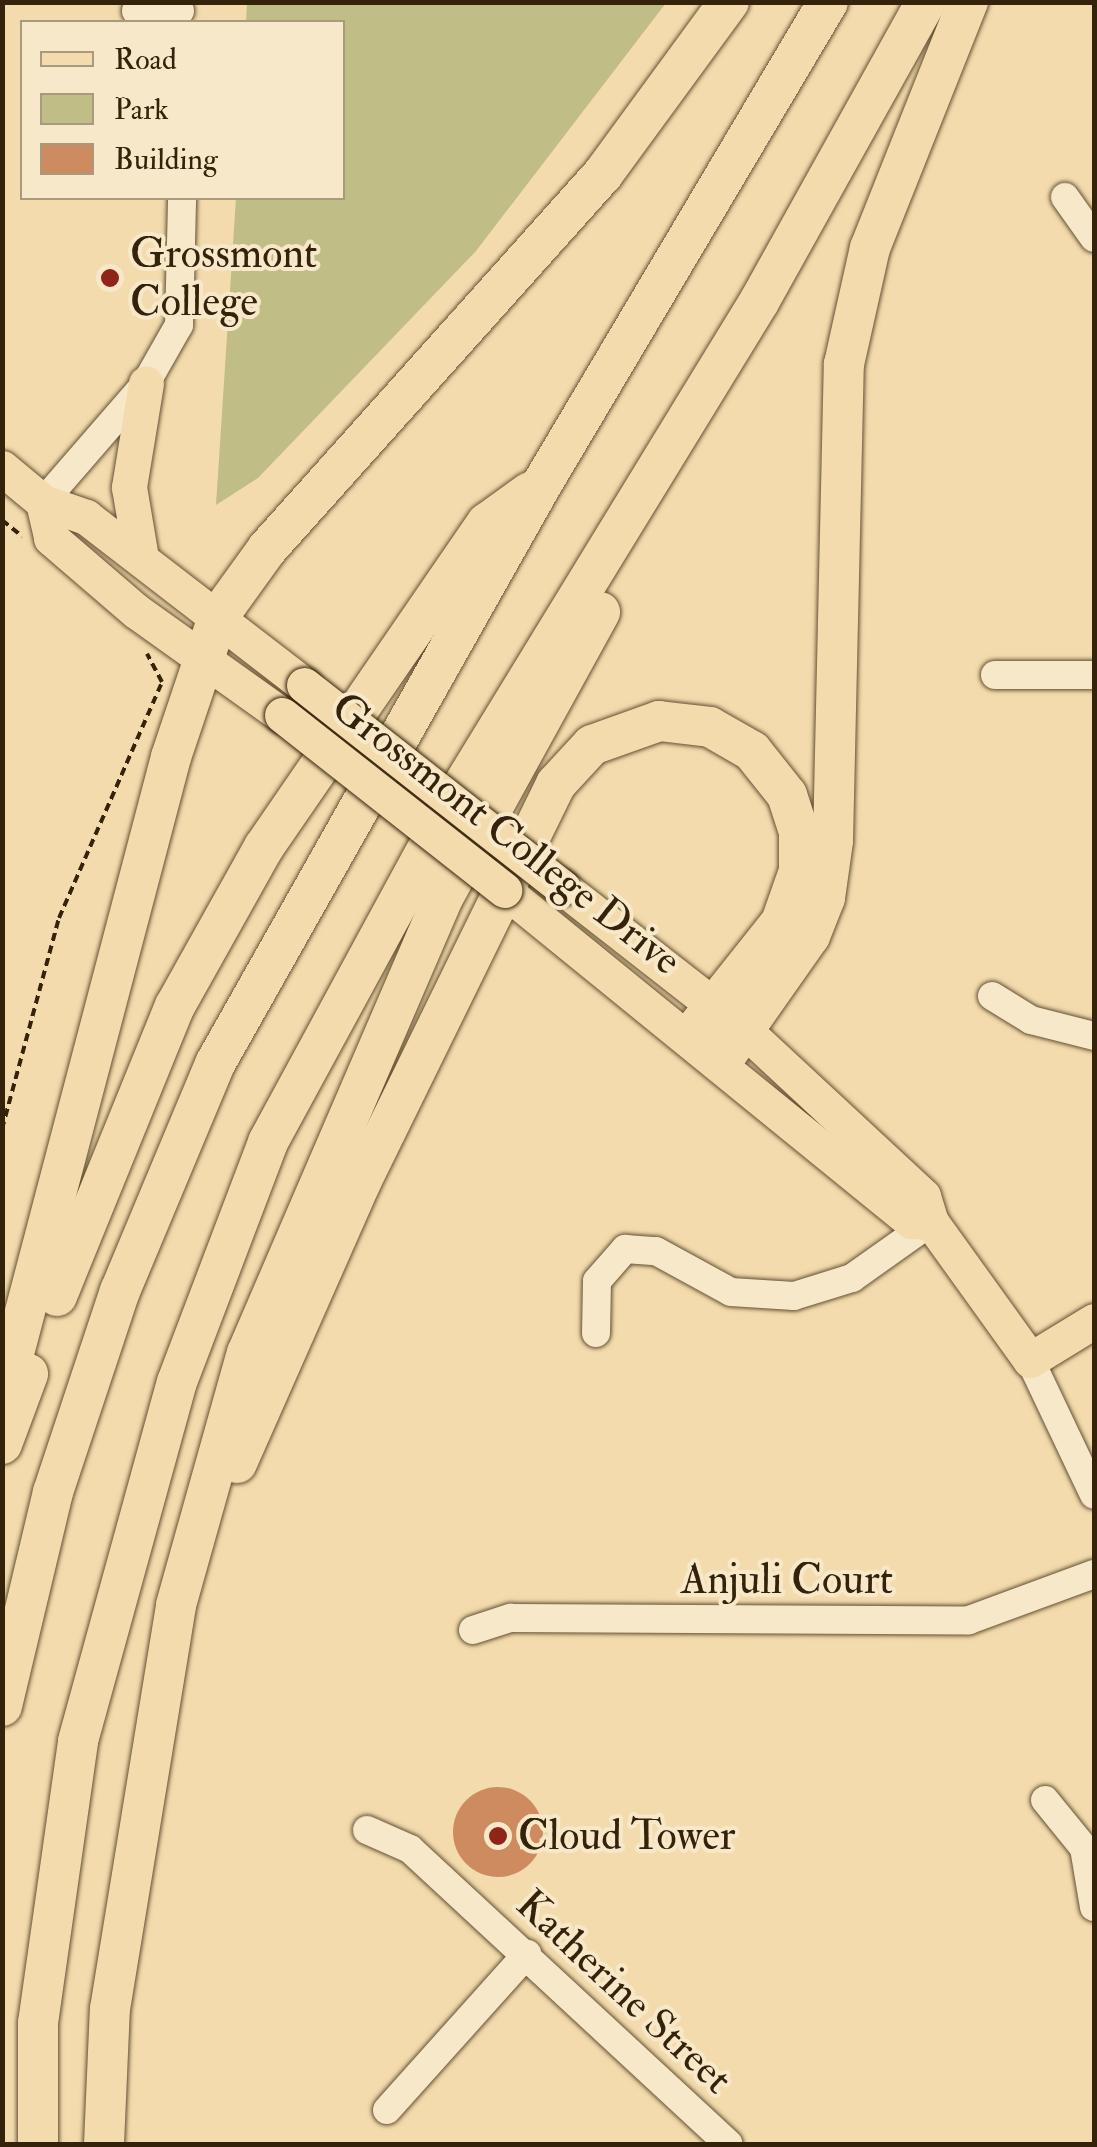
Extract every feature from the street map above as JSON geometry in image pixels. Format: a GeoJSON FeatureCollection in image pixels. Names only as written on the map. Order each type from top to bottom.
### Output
{"type":"FeatureCollection","features":[{"type":"Feature","properties":{"kind":"highway"},"geometry":{"type":"LineString","coordinates":[[2,1399],[171,758],[218,617],[268,548],[603,174],[729,2]]}},
{"type":"Feature","properties":{"kind":"highway"},"geometry":{"type":"LineString","coordinates":[[2,1706],[83,1400],[120,1291],[216,1062],[542,484],[828,2]]}},
{"type":"Feature","properties":{"kind":"highway"},"geometry":{"type":"LineString","coordinates":[[38,2144],[38,2024],[78,1741],[177,1382],[268,1142],[454,800],[730,349],[926,2]]}},
{"type":"Feature","properties":{"kind":"highway"},"geometry":{"type":"LineString","coordinates":[[715,1022],[810,936],[828,888],[844,364],[870,248],[968,2]]}},
{"type":"Feature","properties":{"kind":"highway"},"geometry":{"type":"LineString","coordinates":[[104,2144],[110,2009],[176,1604],[247,1353],[397,996],[644,534],[730,349]]}},
{"type":"Feature","properties":{"kind":"highway"},"geometry":{"type":"LineString","coordinates":[[2,1444],[76,1244],[202,958],[264,848],[486,522],[542,484]]}},
{"type":"Feature","properties":{"kind":"highway"},"geometry":{"type":"LineString","coordinates":[[176,1604],[360,1182],[548,801],[578,756],[624,728],[677,721],[725,734],[764,763],[794,813],[799,871],[789,906],[715,1022],[722,1061]]}},
{"type":"Feature","properties":{"kind":"main road"},"geometry":{"type":"LineString","coordinates":[[141,558],[129,487],[146,383]]}},
{"type":"Feature","properties":{"kind":"main road","name":"Grossmont College Drive"},"geometry":{"type":"LineString","coordinates":[[2,468],[43,502],[86,517],[141,558],[562,887],[715,1022],[923,1196],[931,1222],[1030,1360]]}},
{"type":"Feature","properties":{"kind":"main road","name":"Grossmont College Drive"},"geometry":{"type":"LineString","coordinates":[[43,502],[52,538],[204,662],[282,715],[539,918],[715,1022]]}},
{"type":"Feature","properties":{"kind":"main road","name":"Grossmont College Drive"},"geometry":{"type":"LineString","coordinates":[[722,1061],[911,1222],[931,1222]]}},
{"type":"Feature","properties":{"kind":"main road"},"geometry":{"type":"LineString","coordinates":[[1030,1360],[1094,1321]]}},
{"type":"Feature","properties":{"kind":"street"},"geometry":{"type":"LineString","coordinates":[[136,12],[180,12]]}},
{"type":"Feature","properties":{"kind":"street"},"geometry":{"type":"LineString","coordinates":[[1066,197],[1094,238]]}},
{"type":"Feature","properties":{"kind":"street"},"geometry":{"type":"LineString","coordinates":[[43,502],[146,383],[179,326],[182,200]]}},
{"type":"Feature","properties":{"kind":"street"},"geometry":{"type":"LineString","coordinates":[[995,675],[1094,675]]}},
{"type":"Feature","properties":{"kind":"street"},"geometry":{"type":"LineString","coordinates":[[992,996],[1032,1020],[1094,1036]]}},
{"type":"Feature","properties":{"kind":"street"},"geometry":{"type":"LineString","coordinates":[[596,1333],[596,1281],[625,1249],[656,1252],[731,1292],[794,1296],[852,1278],[931,1222]]}},
{"type":"Feature","properties":{"kind":"street","name":"Grossmont College Drive"},"geometry":{"type":"LineString","coordinates":[[1030,1360],[1094,1495]]}},
{"type":"Feature","properties":{"kind":"street","name":"Anjuli Court"},"geometry":{"type":"LineString","coordinates":[[473,1630],[511,1618],[969,1620],[1094,1574]]}},
{"type":"Feature","properties":{"kind":"street"},"geometry":{"type":"LineString","coordinates":[[1045,1800],[1084,1848],[1094,1907]]}},
{"type":"Feature","properties":{"kind":"street","name":"Katherine Street"},"geometry":{"type":"LineString","coordinates":[[367,1830],[410,1848],[729,2144]]}},
{"type":"Feature","properties":{"kind":"street"},"geometry":{"type":"LineString","coordinates":[[387,2110],[527,1954]]}},
{"type":"Feature","properties":{"kind":"path"},"geometry":{"type":"LineString","coordinates":[[2,520],[29,548]]}},
{"type":"Feature","properties":{"kind":"path"},"geometry":{"type":"LineString","coordinates":[[2,1129],[59,918],[162,682],[139,643]]}},
{"type":"Feature","properties":{"kind":"green space"},"geometry":{"type":"Polygon","coordinates":[[[247,3],[666,3],[476,251],[258,478],[216,505],[236,200],[345,200],[345,20],[246,20],[247,3]]]}},
{"type":"Feature","properties":{"kind":"building","name":"Cloud Tower"},"geometry":{"type":"Polygon","coordinates":[[[498,1787],[515,1790],[530,1800],[540,1815],[540,1849],[530,1864],[515,1874],[498,1877],[481,1874],[466,1864],[456,1849],[453,1832],[456,1815],[466,1800],[481,1790],[498,1787]]]}},
{"type":"Feature","properties":{"kind":"place","name":"Grossmont College"},"geometry":{"type":"Point","coordinates":[110,278]}},
{"type":"Feature","properties":{"kind":"place","name":"Cloud Tower"},"geometry":{"type":"Point","coordinates":[498,1836]}}]}
